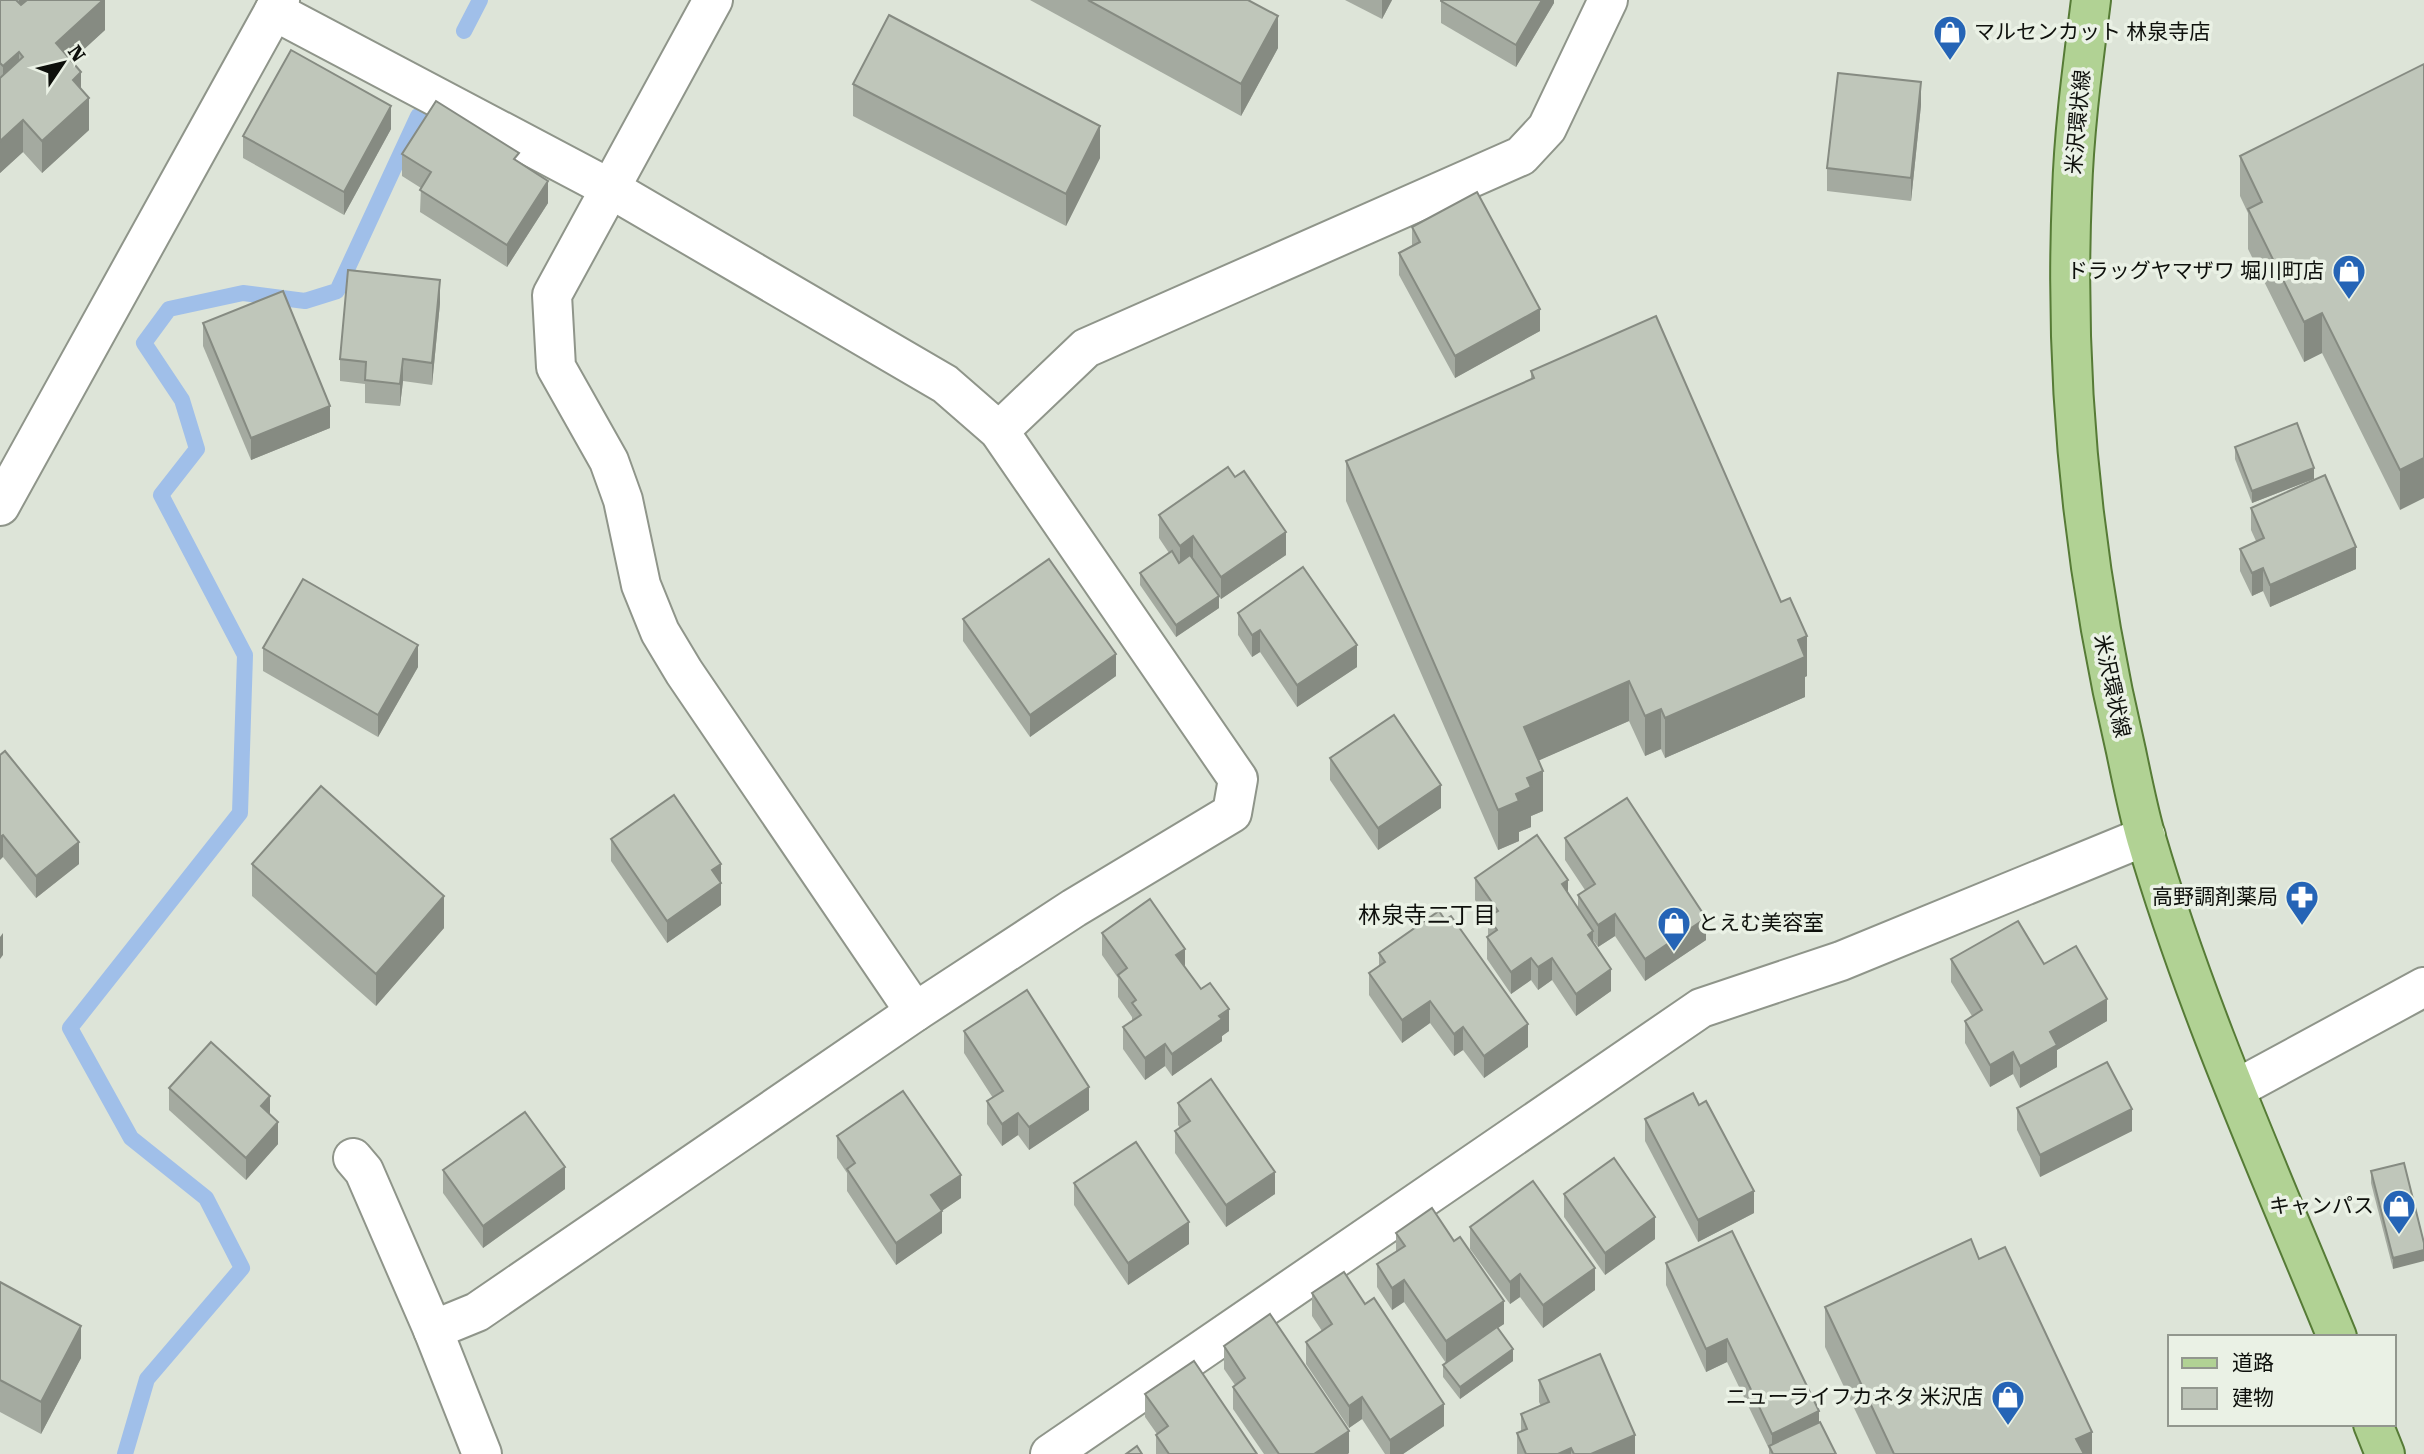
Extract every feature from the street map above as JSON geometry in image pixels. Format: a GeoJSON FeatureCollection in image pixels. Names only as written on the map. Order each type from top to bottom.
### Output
{"type":"FeatureCollection","features":[{"type":"Feature","properties":{"kind":"main road","name":"米沢環状線"},"geometry":{"type":"LineString","coordinates":[[2091,0],[2081,80],[2072,193],[2071,306],[2077,431],[2088,555],[2107,670],[2146,836],[2170,914],[2236,1089],[2336,1335]]}},
{"type":"Feature","properties":{"kind":"main road"},"geometry":{"type":"LineString","coordinates":[[2374,1426],[2385,1454]]}},
{"type":"Feature","properties":{"kind":"street"},"geometry":{"type":"LineString","coordinates":[[713,0],[552,295],[556,367],[609,461],[623,500],[641,585],[660,632],[684,672],[915,1012]]}},
{"type":"Feature","properties":{"kind":"street"},"geometry":{"type":"LineString","coordinates":[[999,431],[1086,348],[1521,156],[1547,128],[1608,0]]}},
{"type":"Feature","properties":{"kind":"street"},"geometry":{"type":"LineString","coordinates":[[0,506],[277,6],[611,189],[945,384],[999,431],[1238,779],[1232,813],[1074,908],[915,1012],[477,1312],[433,1330]]}},
{"type":"Feature","properties":{"kind":"street"},"geometry":{"type":"LineString","coordinates":[[1049,1454],[1701,1008],[1841,961],[2146,836]]}},
{"type":"Feature","properties":{"kind":"street"},"geometry":{"type":"LineString","coordinates":[[2236,1089],[2424,987]]}},
{"type":"Feature","properties":{"kind":"street"},"geometry":{"type":"LineString","coordinates":[[353,1158],[364,1171],[433,1330],[482,1454]]}},
{"type":"Feature","properties":{"kind":"building"},"geometry":{"type":"Polygon","coordinates":[[[0,0],[16,0],[21,5],[27,0],[103,0],[56,43],[81,72],[73,80],[89,98],[42,141],[23,120],[0,141],[0,78],[23,57],[19,52],[3,66],[0,63],[0,0]]]}},
{"type":"Feature","properties":{"kind":"building"},"geometry":{"type":"Polygon","coordinates":[[[1088,0],[1248,0],[1278,16],[1241,84],[1088,0]]]}},
{"type":"Feature","properties":{"kind":"building"},"geometry":{"type":"Polygon","coordinates":[[[1441,0],[1542,0],[1516,45],[1441,0]]]}},
{"type":"Feature","properties":{"kind":"building"},"geometry":{"type":"Polygon","coordinates":[[[889,15],[1100,126],[1066,194],[853,84],[889,15]]]}},
{"type":"Feature","properties":{"kind":"building"},"geometry":{"type":"Polygon","coordinates":[[[291,50],[391,106],[344,192],[243,136],[291,50]]]}},
{"type":"Feature","properties":{"kind":"building","name":"ドラッグヤマザワ 堀川町店"},"geometry":{"type":"Polygon","coordinates":[[[2424,64],[2424,458],[2400,470],[2322,313],[2304,322],[2248,209],[2262,202],[2240,156],[2424,64]]]}},
{"type":"Feature","properties":{"kind":"building"},"geometry":{"type":"Polygon","coordinates":[[[1838,73],[1921,82],[1911,178],[1827,168],[1838,73]]]}},
{"type":"Feature","properties":{"kind":"building"},"geometry":{"type":"Polygon","coordinates":[[[436,101],[519,153],[514,159],[548,181],[507,245],[420,190],[431,172],[402,154],[436,101]]]}},
{"type":"Feature","properties":{"kind":"building"},"geometry":{"type":"Polygon","coordinates":[[[1477,192],[1540,309],[1455,356],[1399,253],[1420,242],[1412,227],[1477,192]]]}},
{"type":"Feature","properties":{"kind":"building"},"geometry":{"type":"Polygon","coordinates":[[[348,270],[440,280],[432,363],[403,359],[400,384],[365,380],[366,362],[340,359],[348,270]]]}},
{"type":"Feature","properties":{"kind":"building"},"geometry":{"type":"Polygon","coordinates":[[[283,291],[330,406],[251,438],[203,323],[283,291]]]}},
{"type":"Feature","properties":{"kind":"building"},"geometry":{"type":"Polygon","coordinates":[[[1656,316],[1781,602],[1790,598],[1807,636],[1798,640],[1805,657],[1665,718],[1661,709],[1645,716],[1629,681],[1524,727],[1543,771],[1527,778],[1531,787],[1516,794],[1519,801],[1498,810],[1346,461],[1534,378],[1531,371],[1656,316]]]}},
{"type":"Feature","properties":{"kind":"building"},"geometry":{"type":"Polygon","coordinates":[[[2297,423],[2314,468],[2252,491],[2235,447],[2297,423]]]}},
{"type":"Feature","properties":{"kind":"building"},"geometry":{"type":"Polygon","coordinates":[[[1228,467],[1235,477],[1244,471],[1286,532],[1221,577],[1193,536],[1180,546],[1159,515],[1228,467]]]}},
{"type":"Feature","properties":{"kind":"building"},"geometry":{"type":"Polygon","coordinates":[[[2325,475],[2356,547],[2270,585],[2263,568],[2252,573],[2240,549],[2264,538],[2251,508],[2325,475]]]}},
{"type":"Feature","properties":{"kind":"building"},"geometry":{"type":"Polygon","coordinates":[[[1172,551],[1179,563],[1190,555],[1219,596],[1176,625],[1140,573],[1172,551]]]}},
{"type":"Feature","properties":{"kind":"building"},"geometry":{"type":"Polygon","coordinates":[[[1049,559],[1116,654],[1030,715],[963,619],[1049,559]]]}},
{"type":"Feature","properties":{"kind":"building"},"geometry":{"type":"Polygon","coordinates":[[[1303,567],[1357,645],[1297,685],[1260,630],[1252,635],[1238,613],[1303,567]]]}},
{"type":"Feature","properties":{"kind":"building"},"geometry":{"type":"Polygon","coordinates":[[[303,579],[418,645],[378,715],[263,648],[303,579]]]}},
{"type":"Feature","properties":{"kind":"building"},"geometry":{"type":"Polygon","coordinates":[[[1394,715],[1441,785],[1378,828],[1330,758],[1394,715]]]}},
{"type":"Feature","properties":{"kind":"building"},"geometry":{"type":"Polygon","coordinates":[[[5,751],[79,842],[36,876],[3,835],[0,837],[0,755],[5,751]]]}},
{"type":"Feature","properties":{"kind":"building"},"geometry":{"type":"Polygon","coordinates":[[[321,786],[444,896],[376,974],[252,864],[321,786]]]}},
{"type":"Feature","properties":{"kind":"building"},"geometry":{"type":"Polygon","coordinates":[[[674,795],[721,864],[712,870],[721,883],[667,921],[611,839],[674,795]]]}},
{"type":"Feature","properties":{"kind":"building"},"geometry":{"type":"Polygon","coordinates":[[[1627,798],[1706,918],[1645,959],[1615,914],[1598,925],[1578,895],[1595,884],[1565,838],[1627,798]]]}},
{"type":"Feature","properties":{"kind":"building"},"geometry":{"type":"Polygon","coordinates":[[[1537,835],[1568,880],[1562,884],[1593,931],[1588,935],[1611,969],[1576,994],[1552,958],[1538,967],[1531,958],[1511,972],[1487,937],[1497,930],[1488,917],[1498,911],[1475,878],[1537,835]]]}},
{"type":"Feature","properties":{"kind":"building"},"geometry":{"type":"Polygon","coordinates":[[[1150,899],[1185,949],[1176,955],[1201,989],[1210,983],[1229,1009],[1219,1016],[1222,1019],[1172,1054],[1165,1044],[1145,1058],[1123,1027],[1141,1015],[1132,1003],[1136,1000],[1118,975],[1127,968],[1102,933],[1150,899]]]}},
{"type":"Feature","properties":{"kind":"building"},"geometry":{"type":"Polygon","coordinates":[[[1439,911],[1445,920],[1451,916],[1528,1024],[1484,1056],[1463,1027],[1454,1034],[1430,1001],[1402,1020],[1369,973],[1385,962],[1379,953],[1439,911]]]}},
{"type":"Feature","properties":{"kind":"building"},"geometry":{"type":"Polygon","coordinates":[[[2018,921],[2044,964],[2076,946],[2107,999],[2050,1032],[2057,1045],[2020,1066],[2013,1052],[1990,1065],[1965,1021],[1982,1010],[1951,959],[2018,921]]]}},
{"type":"Feature","properties":{"kind":"building"},"geometry":{"type":"Polygon","coordinates":[[[1027,990],[1089,1087],[1029,1127],[1018,1113],[1002,1124],[987,1101],[1003,1091],[964,1031],[1027,990]]]}},
{"type":"Feature","properties":{"kind":"building"},"geometry":{"type":"Polygon","coordinates":[[[211,1042],[270,1096],[261,1106],[278,1122],[246,1158],[169,1088],[211,1042]]]}},
{"type":"Feature","properties":{"kind":"building"},"geometry":{"type":"Polygon","coordinates":[[[2107,1062],[2132,1109],[2040,1155],[2017,1108],[2107,1062]]]}},
{"type":"Feature","properties":{"kind":"building"},"geometry":{"type":"Polygon","coordinates":[[[1211,1079],[1275,1172],[1226,1205],[1175,1131],[1190,1121],[1178,1103],[1211,1079]]]}},
{"type":"Feature","properties":{"kind":"building"},"geometry":{"type":"Polygon","coordinates":[[[903,1091],[961,1175],[931,1195],[942,1211],[896,1243],[847,1169],[855,1163],[837,1136],[903,1091]]]}},
{"type":"Feature","properties":{"kind":"building"},"geometry":{"type":"Polygon","coordinates":[[[1693,1093],[1699,1105],[1706,1101],[1754,1191],[1698,1220],[1645,1119],[1693,1093]]]}},
{"type":"Feature","properties":{"kind":"building"},"geometry":{"type":"Polygon","coordinates":[[[525,1112],[565,1167],[483,1226],[443,1170],[525,1112]]]}},
{"type":"Feature","properties":{"kind":"building"},"geometry":{"type":"Polygon","coordinates":[[[1136,1142],[1189,1222],[1128,1263],[1074,1183],[1136,1142]]]}},
{"type":"Feature","properties":{"kind":"building"},"geometry":{"type":"Polygon","coordinates":[[[1614,1158],[1655,1217],[1605,1253],[1564,1194],[1614,1158]]]}},
{"type":"Feature","properties":{"kind":"building"},"geometry":{"type":"Polygon","coordinates":[[[2404,1163],[2424,1250],[2393,1258],[2371,1171],[2404,1163]]]}},
{"type":"Feature","properties":{"kind":"building"},"geometry":{"type":"Polygon","coordinates":[[[1533,1181],[1595,1268],[1543,1305],[1520,1274],[1510,1282],[1470,1227],[1533,1181]]]}},
{"type":"Feature","properties":{"kind":"building"},"geometry":{"type":"Polygon","coordinates":[[[1432,1208],[1454,1241],[1460,1237],[1504,1301],[1446,1341],[1404,1280],[1392,1288],[1377,1264],[1405,1246],[1396,1233],[1432,1208]]]}},
{"type":"Feature","properties":{"kind":"building"},"geometry":{"type":"Polygon","coordinates":[[[1732,1231],[1819,1411],[1772,1434],[1727,1339],[1706,1349],[1666,1263],[1732,1231]]]}},
{"type":"Feature","properties":{"kind":"building"},"geometry":{"type":"Polygon","coordinates":[[[1971,1239],[1979,1259],[2005,1247],[2092,1432],[2076,1439],[2084,1454],[1894,1454],[1825,1307],[1971,1239]]]}},
{"type":"Feature","properties":{"kind":"building"},"geometry":{"type":"Polygon","coordinates":[[[1344,1272],[1365,1304],[1374,1298],[1444,1404],[1390,1440],[1362,1397],[1349,1406],[1306,1342],[1332,1324],[1312,1293],[1344,1272]]]}},
{"type":"Feature","properties":{"kind":"building"},"geometry":{"type":"Polygon","coordinates":[[[0,1282],[81,1326],[41,1402],[0,1380],[0,1282]]]}},
{"type":"Feature","properties":{"kind":"building"},"geometry":{"type":"Polygon","coordinates":[[[1270,1314],[1349,1431],[1314,1454],[1279,1454],[1233,1387],[1245,1378],[1224,1346],[1270,1314]]]}},
{"type":"Feature","properties":{"kind":"building"},"geometry":{"type":"Polygon","coordinates":[[[1497,1327],[1513,1349],[1460,1387],[1443,1365],[1497,1327]]]}},
{"type":"Feature","properties":{"kind":"building"},"geometry":{"type":"Polygon","coordinates":[[[1600,1354],[1635,1435],[1591,1454],[1574,1454],[1571,1448],[1558,1454],[1526,1454],[1517,1433],[1527,1429],[1521,1414],[1549,1402],[1539,1380],[1600,1354]]]}},
{"type":"Feature","properties":{"kind":"building"},"geometry":{"type":"Polygon","coordinates":[[[1194,1361],[1257,1454],[1169,1454],[1156,1435],[1168,1426],[1145,1394],[1194,1361]]]}},
{"type":"Feature","properties":{"kind":"building"},"geometry":{"type":"Polygon","coordinates":[[[1820,1422],[1836,1454],[1773,1454],[1769,1446],[1820,1422]]]}},
{"type":"Feature","properties":{"kind":"building"},"geometry":{"type":"Polygon","coordinates":[[[1137,1446],[1142,1454],[1126,1454],[1137,1446]]]}},
{"type":"Feature","properties":{"kind":"waterway"},"geometry":{"type":"LineString","coordinates":[[464,31],[480,0]]}},
{"type":"Feature","properties":{"kind":"waterway"},"geometry":{"type":"LineString","coordinates":[[125,1454],[147,1379],[242,1268],[206,1198],[131,1138],[70,1028],[240,813],[245,655],[161,495],[197,449],[182,400],[144,343],[169,309],[243,293],[305,301],[337,291],[418,116]]}},
{"type":"Feature","properties":{"kind":"place","name":"マルセンカット 林泉寺店"},"geometry":{"type":"Point","coordinates":[1950,62]}},
{"type":"Feature","properties":{"kind":"place","name":"ドラッグヤマザワ 堀川町店"},"geometry":{"type":"Point","coordinates":[2349,301]}},
{"type":"Feature","properties":{"kind":"place","name":"高野調剤薬局"},"geometry":{"type":"Point","coordinates":[2302,927]}},
{"type":"Feature","properties":{"kind":"place","name":"とえむ美容室"},"geometry":{"type":"Point","coordinates":[1674,953]}},
{"type":"Feature","properties":{"kind":"place","name":"キャンパス"},"geometry":{"type":"Point","coordinates":[2399,1236]}},
{"type":"Feature","properties":{"kind":"place","name":"ニューライフカネタ 米沢店"},"geometry":{"type":"Point","coordinates":[2008,1427]}},
{"type":"Feature","properties":{"kind":"district","name":"林泉寺二丁目"},"geometry":{"type":"Point","coordinates":[1427,915]}}]}
